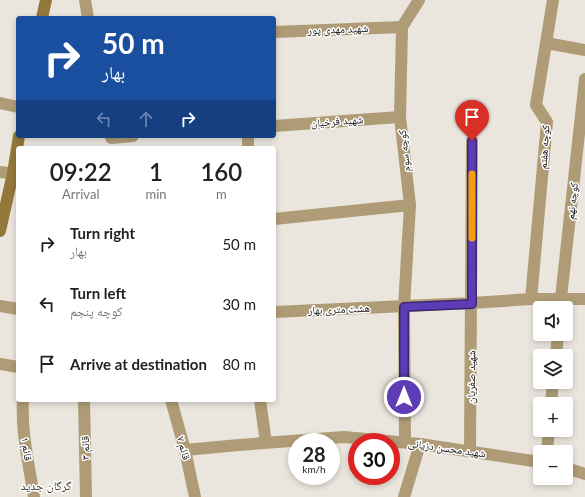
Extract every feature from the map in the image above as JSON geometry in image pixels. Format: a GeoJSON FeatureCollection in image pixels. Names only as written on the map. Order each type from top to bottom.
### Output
{"type":"FeatureCollection","features":[{"type":"Feature","properties":{"kind":"main road"},"geometry":{"type":"LineString","coordinates":[[42,16],[46,0]]}},
{"type":"Feature","properties":{"kind":"main road"},"geometry":{"type":"LineString","coordinates":[[0,231],[2,212],[16,174]]}},
{"type":"Feature","properties":{"kind":"street"},"geometry":{"type":"LineString","coordinates":[[85,0],[88,16]]}},
{"type":"Feature","properties":{"kind":"street"},"geometry":{"type":"LineString","coordinates":[[402,27],[419,0]]}},
{"type":"Feature","properties":{"kind":"street","name":"کوچه هفتم"},"geometry":{"type":"LineString","coordinates":[[531,298],[547,122],[536,105],[553,0]]}},
{"type":"Feature","properties":{"kind":"street","name":"شهید مهدی پور"},"geometry":{"type":"LineString","coordinates":[[276,32],[402,27]]}},
{"type":"Feature","properties":{"kind":"street","name":"کوچه سوم"},"geometry":{"type":"LineString","coordinates":[[402,27],[400,116],[410,205],[404,307],[404,442]]}},
{"type":"Feature","properties":{"kind":"street"},"geometry":{"type":"LineString","coordinates":[[546,42],[585,50]]}},
{"type":"Feature","properties":{"kind":"street","name":"کوچه نهم"},"geometry":{"type":"LineString","coordinates":[[560,301],[585,79]]}},
{"type":"Feature","properties":{"kind":"street"},"geometry":{"type":"LineString","coordinates":[[0,103],[16,107]]}},
{"type":"Feature","properties":{"kind":"street","name":"شهید فرخیان"},"geometry":{"type":"LineString","coordinates":[[276,126],[400,116]]}},
{"type":"Feature","properties":{"kind":"street"},"geometry":{"type":"LineString","coordinates":[[111,140],[122,138]]}},
{"type":"Feature","properties":{"kind":"street","name":"شهید صفریان"},"geometry":{"type":"LineString","coordinates":[[470,451],[472,141]]}},
{"type":"Feature","properties":{"kind":"street"},"geometry":{"type":"LineString","coordinates":[[0,172],[16,174]]}},
{"type":"Feature","properties":{"kind":"street"},"geometry":{"type":"LineString","coordinates":[[276,219],[410,205]]}},
{"type":"Feature","properties":{"kind":"street","name":"هشت متری بهار"},"geometry":{"type":"LineString","coordinates":[[276,312],[472,304],[531,298],[546,301]]}},
{"type":"Feature","properties":{"kind":"street","name":"هشت متری بهار"},"geometry":{"type":"LineString","coordinates":[[573,301],[585,299]]}},
{"type":"Feature","properties":{"kind":"street"},"geometry":{"type":"LineString","coordinates":[[0,306],[16,310]]}},
{"type":"Feature","properties":{"kind":"street"},"geometry":{"type":"LineString","coordinates":[[0,364],[16,367]]}},
{"type":"Feature","properties":{"kind":"street","name":"۱ قائم"},"geometry":{"type":"LineString","coordinates":[[23,402],[22,416],[34,497]]}},
{"type":"Feature","properties":{"kind":"street","name":"۳ قائم"},"geometry":{"type":"LineString","coordinates":[[84,402],[86,497]]}},
{"type":"Feature","properties":{"kind":"street","name":"۷ قائم"},"geometry":{"type":"LineString","coordinates":[[172,402],[186,450],[195,497]]}},
{"type":"Feature","properties":{"kind":"street"},"geometry":{"type":"LineString","coordinates":[[260,402],[266,443]]}},
{"type":"Feature","properties":{"kind":"street","name":"شهید محسن دزیانی"},"geometry":{"type":"LineString","coordinates":[[186,450],[344,437],[420,444],[533,461]]}},
{"type":"Feature","properties":{"kind":"street"},"geometry":{"type":"LineString","coordinates":[[404,497],[420,444]]}},
{"type":"Feature","properties":{"kind":"street"},"geometry":{"type":"LineString","coordinates":[[573,470],[585,474]]}},
{"type":"Feature","properties":{"kind":"slow traffic"},"geometry":{"type":"LineString","coordinates":[[472,174],[472,238]]}},
{"type":"Feature","properties":{"kind":"district","name":"گرگان جدید"},"geometry":{"type":"Point","coordinates":[46,486]}},
{"type":"Feature","properties":{"kind":"route"},"geometry":{"type":"LineString","coordinates":[[404,397],[404,307],[472,304],[472,141]]}}]}
